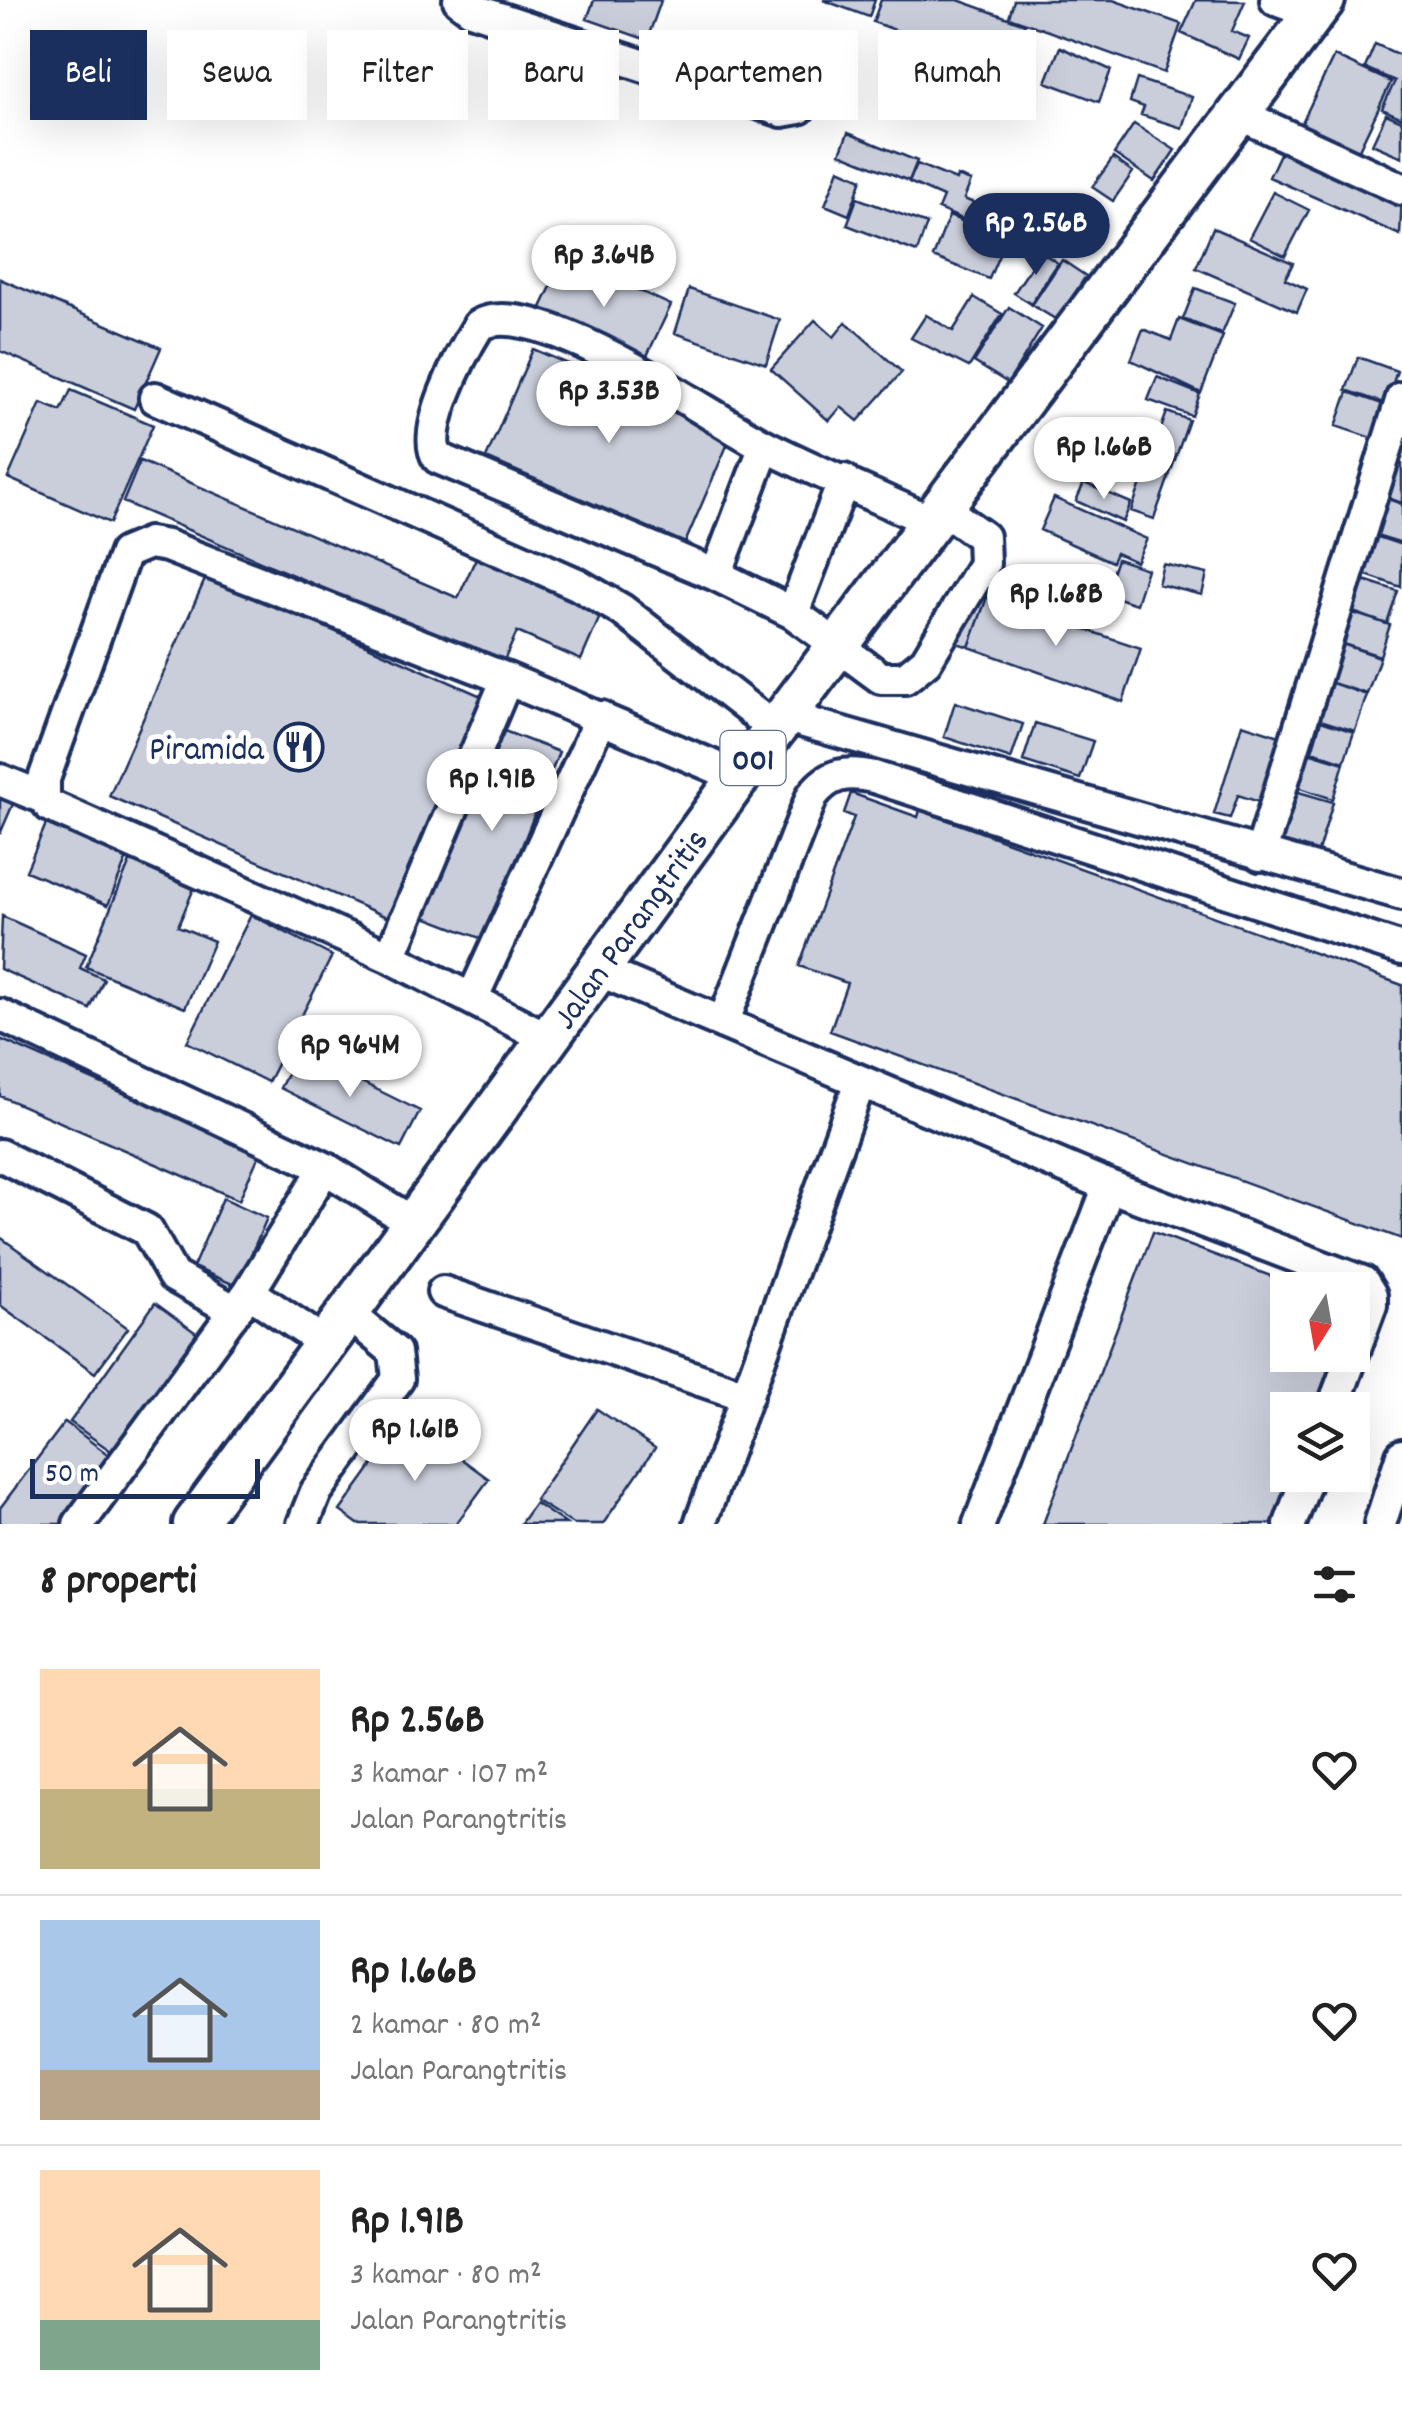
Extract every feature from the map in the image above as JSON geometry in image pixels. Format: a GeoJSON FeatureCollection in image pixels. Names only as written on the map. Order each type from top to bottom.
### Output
{"type":"FeatureCollection","features":[{"type":"Feature","properties":{"kind":"main road","name":"Jalan Parangtritis"},"geometry":{"type":"LineString","coordinates":[[194,1524],[739,777],[1319,7]]}},
{"type":"Feature","properties":{"kind":"street"},"geometry":{"type":"LineString","coordinates":[[459,0],[470,8],[639,64]]}},
{"type":"Feature","properties":{"kind":"street"},"geometry":{"type":"LineString","coordinates":[[1276,0],[1319,7]]}},
{"type":"Feature","properties":{"kind":"street"},"geometry":{"type":"LineString","coordinates":[[1241,114],[1402,189]]}},
{"type":"Feature","properties":{"kind":"street"},"geometry":{"type":"LineString","coordinates":[[514,317],[607,356],[765,446],[939,516],[983,538],[987,553],[926,661],[905,678],[880,678],[793,613],[716,575],[455,466],[433,450],[433,425],[479,325],[514,317]]}},
{"type":"Feature","properties":{"kind":"street"},"geometry":{"type":"LineString","coordinates":[[155,398],[577,584],[622,610],[780,722],[1402,894]]}},
{"type":"Feature","properties":{"kind":"street"},"geometry":{"type":"LineString","coordinates":[[1260,855],[1402,398]]}},
{"type":"Feature","properties":{"kind":"street"},"geometry":{"type":"LineString","coordinates":[[716,575],[765,446]]}},
{"type":"Feature","properties":{"kind":"street"},"geometry":{"type":"LineString","coordinates":[[793,613],[844,480]]}},
{"type":"Feature","properties":{"kind":"street"},"geometry":{"type":"LineString","coordinates":[[44,798],[44,779],[125,553],[137,545],[167,546],[508,679],[739,777]]}},
{"type":"Feature","properties":{"kind":"street"},"geometry":{"type":"LineString","coordinates":[[390,957],[508,679]]}},
{"type":"Feature","properties":{"kind":"street"},"geometry":{"type":"LineString","coordinates":[[472,999],[601,717]]}},
{"type":"Feature","properties":{"kind":"street"},"geometry":{"type":"LineString","coordinates":[[723,1023],[812,796],[823,781],[838,774],[874,777],[1402,948]]}},
{"type":"Feature","properties":{"kind":"street"},"geometry":{"type":"LineString","coordinates":[[0,780],[44,798],[57,812],[390,957],[549,1038]]}},
{"type":"Feature","properties":{"kind":"street"},"geometry":{"type":"LineString","coordinates":[[598,970],[1109,1186],[1363,1282],[1371,1304],[1339,1392]]}},
{"type":"Feature","properties":{"kind":"street"},"geometry":{"type":"LineString","coordinates":[[0,1015],[325,1168],[414,1224]]}},
{"type":"Feature","properties":{"kind":"street"},"geometry":{"type":"LineString","coordinates":[[700,1524],[860,1082]]}},
{"type":"Feature","properties":{"kind":"street"},"geometry":{"type":"LineString","coordinates":[[0,1156],[147,1230],[173,1276],[242,1302],[338,1329],[395,1352],[398,1378],[316,1492],[303,1524]]}},
{"type":"Feature","properties":{"kind":"street"},"geometry":{"type":"LineString","coordinates":[[79,1524],[242,1302],[325,1168]]}},
{"type":"Feature","properties":{"kind":"street"},"geometry":{"type":"LineString","coordinates":[[979,1524],[1109,1186]]}},
{"type":"Feature","properties":{"kind":"street"},"geometry":{"type":"LineString","coordinates":[[443,1292],[747,1396]]}},
{"type":"Feature","properties":{"kind":"street"},"geometry":{"type":"LineString","coordinates":[[1380,1524],[1402,1455]]}},
{"type":"Feature","properties":{"kind":"street"},"geometry":{"type":"LineString","coordinates":[[1290,1524],[1302,1492]]}},
{"type":"Feature","properties":{"kind":"building"},"geometry":{"type":"Polygon","coordinates":[[[594,0],[661,1],[651,30],[639,30],[639,37],[587,19],[594,0]]]}},
{"type":"Feature","properties":{"kind":"building"},"geometry":{"type":"Polygon","coordinates":[[[823,0],[875,0],[869,17],[823,0]]]}},
{"type":"Feature","properties":{"kind":"building"},"geometry":{"type":"Polygon","coordinates":[[[881,0],[958,0],[1025,24],[1023,30],[895,30],[873,22],[881,0]]]}},
{"type":"Feature","properties":{"kind":"building"},"geometry":{"type":"Polygon","coordinates":[[[1014,0],[1113,0],[1181,24],[1164,73],[1009,17],[1014,0]]]}},
{"type":"Feature","properties":{"kind":"building"},"geometry":{"type":"Polygon","coordinates":[[[1196,0],[1245,1],[1232,31],[1249,38],[1239,59],[1181,33],[1196,0]]]}},
{"type":"Feature","properties":{"kind":"building"},"geometry":{"type":"Polygon","coordinates":[[[1375,44],[1402,56],[1402,118],[1382,109],[1395,81],[1365,68],[1375,44]]]}},
{"type":"Feature","properties":{"kind":"building"},"geometry":{"type":"Polygon","coordinates":[[[1060,47],[1111,70],[1099,102],[1046,82],[1060,47]]]}},
{"type":"Feature","properties":{"kind":"building"},"geometry":{"type":"Polygon","coordinates":[[[1334,56],[1391,82],[1354,160],[1297,133],[1334,56]]]}},
{"type":"Feature","properties":{"kind":"building"},"geometry":{"type":"Polygon","coordinates":[[[1137,79],[1192,97],[1182,128],[1141,115],[1144,107],[1130,102],[1137,79]]]}},
{"type":"Feature","properties":{"kind":"building"},"geometry":{"type":"Polygon","coordinates":[[[1386,114],[1402,121],[1402,157],[1372,144],[1386,114]]]}},
{"type":"Feature","properties":{"kind":"building"},"geometry":{"type":"Polygon","coordinates":[[[1134,124],[1175,150],[1154,181],[1114,154],[1134,124]]]}},
{"type":"Feature","properties":{"kind":"building"},"geometry":{"type":"Polygon","coordinates":[[[848,133],[917,161],[909,181],[840,153],[848,133]]]}},
{"type":"Feature","properties":{"kind":"building"},"geometry":{"type":"Polygon","coordinates":[[[1285,143],[1402,195],[1400,235],[1269,177],[1285,143]]]}},
{"type":"Feature","properties":{"kind":"building"},"geometry":{"type":"Polygon","coordinates":[[[1113,158],[1133,172],[1113,201],[1092,187],[1113,158]]]}},
{"type":"Feature","properties":{"kind":"building"},"geometry":{"type":"Polygon","coordinates":[[[917,164],[956,180],[957,176],[971,181],[964,199],[1018,221],[1010,239],[938,209],[943,197],[909,182],[917,164]]]}},
{"type":"Feature","properties":{"kind":"building"},"geometry":{"type":"Polygon","coordinates":[[[839,169],[862,179],[849,215],[825,205],[839,169]]]}},
{"type":"Feature","properties":{"kind":"building"},"geometry":{"type":"Polygon","coordinates":[[[1273,192],[1309,210],[1285,256],[1249,238],[1273,192]]]}},
{"type":"Feature","properties":{"kind":"building"},"geometry":{"type":"Polygon","coordinates":[[[857,198],[927,224],[917,252],[847,225],[857,198]]]}},
{"type":"Feature","properties":{"kind":"building"},"geometry":{"type":"Polygon","coordinates":[[[1082,198],[1098,207],[1086,229],[1069,220],[1082,198]]]}},
{"type":"Feature","properties":{"kind":"building"},"geometry":{"type":"Polygon","coordinates":[[[949,216],[1006,238],[989,279],[933,257],[949,216]]]}},
{"type":"Feature","properties":{"kind":"building"},"geometry":{"type":"Polygon","coordinates":[[[1019,223],[1044,233],[1038,249],[1012,238],[1019,223]]]}},
{"type":"Feature","properties":{"kind":"building"},"geometry":{"type":"Polygon","coordinates":[[[1213,228],[1293,263],[1285,279],[1307,289],[1297,312],[1196,268],[1213,228]]]}},
{"type":"Feature","properties":{"kind":"building"},"geometry":{"type":"Polygon","coordinates":[[[1041,252],[1058,263],[1031,304],[1014,293],[1041,252]]]}},
{"type":"Feature","properties":{"kind":"building"},"geometry":{"type":"Polygon","coordinates":[[[565,257],[671,305],[644,362],[538,314],[565,257]]]}},
{"type":"Feature","properties":{"kind":"building"},"geometry":{"type":"Polygon","coordinates":[[[1062,260],[1086,276],[1057,320],[1032,305],[1062,260]]]}},
{"type":"Feature","properties":{"kind":"building"},"geometry":{"type":"Polygon","coordinates":[[[0,279],[161,348],[134,409],[0,351],[0,279]]]}},
{"type":"Feature","properties":{"kind":"building"},"geometry":{"type":"Polygon","coordinates":[[[1195,288],[1235,303],[1222,334],[1183,319],[1195,288]]]}},
{"type":"Feature","properties":{"kind":"building"},"geometry":{"type":"Polygon","coordinates":[[[689,289],[780,320],[766,364],[675,333],[689,289]]]}},
{"type":"Feature","properties":{"kind":"building"},"geometry":{"type":"Polygon","coordinates":[[[974,297],[1002,314],[969,367],[911,338],[926,315],[953,331],[974,297]]]}},
{"type":"Feature","properties":{"kind":"building"},"geometry":{"type":"Polygon","coordinates":[[[1009,307],[1042,328],[1008,383],[974,362],[1009,307]]]}},
{"type":"Feature","properties":{"kind":"building"},"geometry":{"type":"Polygon","coordinates":[[[1179,319],[1223,336],[1201,393],[1131,360],[1143,329],[1171,340],[1179,319]]]}},
{"type":"Feature","properties":{"kind":"building"},"geometry":{"type":"Polygon","coordinates":[[[815,320],[834,337],[846,322],[902,372],[858,421],[841,407],[829,421],[771,369],[815,320]]]}},
{"type":"Feature","properties":{"kind":"building"},"geometry":{"type":"Polygon","coordinates":[[[533,349],[732,434],[685,543],[486,458],[533,349]]]}},
{"type":"Feature","properties":{"kind":"building"},"geometry":{"type":"Polygon","coordinates":[[[1358,357],[1397,371],[1386,404],[1346,390],[1358,357]]]}},
{"type":"Feature","properties":{"kind":"building"},"geometry":{"type":"Polygon","coordinates":[[[1157,377],[1200,394],[1192,416],[1148,400],[1157,377]]]}},
{"type":"Feature","properties":{"kind":"building"},"geometry":{"type":"Polygon","coordinates":[[[71,390],[153,425],[110,523],[8,478],[41,403],[61,411],[71,390]]]}},
{"type":"Feature","properties":{"kind":"building"},"geometry":{"type":"Polygon","coordinates":[[[1348,392],[1385,405],[1374,439],[1336,426],[1348,392]]]}},
{"type":"Feature","properties":{"kind":"building"},"geometry":{"type":"Polygon","coordinates":[[[1167,412],[1189,420],[1154,519],[1131,511],[1167,412]]]}},
{"type":"Feature","properties":{"kind":"building"},"geometry":{"type":"Polygon","coordinates":[[[140,461],[458,598],[476,558],[602,612],[581,660],[517,632],[502,665],[123,502],[140,461]]]}},
{"type":"Feature","properties":{"kind":"building"},"geometry":{"type":"Polygon","coordinates":[[[1397,463],[1402,464],[1402,503],[1385,497],[1397,463]]]}},
{"type":"Feature","properties":{"kind":"building"},"geometry":{"type":"Polygon","coordinates":[[[1084,483],[1131,503],[1123,522],[1076,501],[1084,483]]]}},
{"type":"Feature","properties":{"kind":"building"},"geometry":{"type":"Polygon","coordinates":[[[1054,498],[1147,539],[1136,562],[1116,553],[1112,562],[1040,530],[1054,498]]]}},
{"type":"Feature","properties":{"kind":"building"},"geometry":{"type":"Polygon","coordinates":[[[1385,498],[1402,504],[1402,543],[1373,534],[1385,498]]]}},
{"type":"Feature","properties":{"kind":"building"},"geometry":{"type":"Polygon","coordinates":[[[1372,535],[1402,545],[1401,587],[1360,573],[1372,535]]]}},
{"type":"Feature","properties":{"kind":"building"},"geometry":{"type":"Polygon","coordinates":[[[1117,559],[1147,569],[1136,604],[1105,594],[1117,559]]]}},
{"type":"Feature","properties":{"kind":"building"},"geometry":{"type":"Polygon","coordinates":[[[1163,564],[1207,574],[1202,595],[1158,584],[1163,564]]]}},
{"type":"Feature","properties":{"kind":"building","name":"Piramida"},"geometry":{"type":"Polygon","coordinates":[[[207,575],[488,699],[391,919],[109,796],[207,575]]]}},
{"type":"Feature","properties":{"kind":"building"},"geometry":{"type":"Polygon","coordinates":[[[1364,580],[1398,591],[1387,624],[1353,612],[1364,580]]]}},
{"type":"Feature","properties":{"kind":"building"},"geometry":{"type":"Polygon","coordinates":[[[974,592],[987,597],[969,647],[957,643],[974,592]]]}},
{"type":"Feature","properties":{"kind":"building"},"geometry":{"type":"Polygon","coordinates":[[[987,597],[1141,648],[1123,702],[969,647],[987,597]]]}},
{"type":"Feature","properties":{"kind":"building"},"geometry":{"type":"Polygon","coordinates":[[[1353,613],[1390,625],[1380,656],[1343,644],[1353,613]]]}},
{"type":"Feature","properties":{"kind":"building"},"geometry":{"type":"Polygon","coordinates":[[[1342,644],[1380,657],[1367,694],[1329,682],[1342,644]]]}},
{"type":"Feature","properties":{"kind":"building"},"geometry":{"type":"Polygon","coordinates":[[[1329,682],[1367,695],[1355,731],[1317,719],[1329,682]]]}},
{"type":"Feature","properties":{"kind":"building"},"geometry":{"type":"Polygon","coordinates":[[[955,702],[1023,724],[1011,759],[944,737],[955,702]]]}},
{"type":"Feature","properties":{"kind":"building"},"geometry":{"type":"Polygon","coordinates":[[[1321,721],[1354,732],[1344,762],[1312,751],[1321,721]]]}},
{"type":"Feature","properties":{"kind":"building"},"geometry":{"type":"Polygon","coordinates":[[[1035,723],[1093,741],[1080,779],[1023,761],[1035,723]]]}},
{"type":"Feature","properties":{"kind":"building"},"geometry":{"type":"Polygon","coordinates":[[[1242,724],[1283,737],[1262,803],[1238,795],[1230,818],[1214,814],[1242,724]]]}},
{"type":"Feature","properties":{"kind":"building"},"geometry":{"type":"Polygon","coordinates":[[[499,729],[559,752],[485,940],[425,917],[499,729]]]}},
{"type":"Feature","properties":{"kind":"building"},"geometry":{"type":"Polygon","coordinates":[[[1305,751],[1344,763],[1333,799],[1294,786],[1305,751]]]}},
{"type":"Feature","properties":{"kind":"building"},"geometry":{"type":"Polygon","coordinates":[[[1292,790],[1333,802],[1317,855],[1276,842],[1292,790]]]}},
{"type":"Feature","properties":{"kind":"building"},"geometry":{"type":"Polygon","coordinates":[[[851,793],[918,817],[920,810],[1402,985],[1402,1239],[830,1031],[847,983],[799,966],[854,817],[844,813],[851,793]]]}},
{"type":"Feature","properties":{"kind":"building"},"geometry":{"type":"Polygon","coordinates":[[[0,798],[13,804],[0,834],[0,798]]]}},
{"type":"Feature","properties":{"kind":"building"},"geometry":{"type":"Polygon","coordinates":[[[46,824],[127,858],[108,905],[26,871],[46,824]]]}},
{"type":"Feature","properties":{"kind":"building"},"geometry":{"type":"Polygon","coordinates":[[[131,859],[195,886],[178,926],[214,941],[185,1008],[86,967],[131,859]]]}},
{"type":"Feature","properties":{"kind":"building"},"geometry":{"type":"Polygon","coordinates":[[[251,915],[332,956],[268,1082],[187,1042],[251,915]]]}},
{"type":"Feature","properties":{"kind":"building"},"geometry":{"type":"Polygon","coordinates":[[[2,916],[86,954],[80,968],[104,979],[90,1009],[0,969],[2,916]]]}},
{"type":"Feature","properties":{"kind":"building"},"geometry":{"type":"Polygon","coordinates":[[[0,1039],[260,1153],[239,1200],[0,1096],[0,1039]]]}},
{"type":"Feature","properties":{"kind":"building"},"geometry":{"type":"Polygon","coordinates":[[[299,1051],[420,1111],[401,1148],[280,1088],[299,1051]]]}},
{"type":"Feature","properties":{"kind":"building"},"geometry":{"type":"Polygon","coordinates":[[[223,1198],[267,1218],[237,1286],[193,1267],[223,1198]]]}},
{"type":"Feature","properties":{"kind":"building"},"geometry":{"type":"Polygon","coordinates":[[[1153,1232],[1270,1276],[1270,1372],[1331,1372],[1324,1392],[1270,1392],[1270,1492],[1286,1492],[1274,1524],[1043,1524],[1153,1232]]]}},
{"type":"Feature","properties":{"kind":"building"},"geometry":{"type":"Polygon","coordinates":[[[0,1237],[128,1328],[95,1373],[0,1305],[0,1237]]]}},
{"type":"Feature","properties":{"kind":"building"},"geometry":{"type":"Polygon","coordinates":[[[155,1303],[203,1338],[118,1456],[70,1422],[155,1303]]]}},
{"type":"Feature","properties":{"kind":"building"},"geometry":{"type":"Polygon","coordinates":[[[597,1409],[655,1448],[603,1524],[573,1524],[535,1500],[597,1409]]]}},
{"type":"Feature","properties":{"kind":"building"},"geometry":{"type":"Polygon","coordinates":[[[406,1419],[489,1479],[456,1524],[358,1524],[340,1511],[406,1419]]]}},
{"type":"Feature","properties":{"kind":"building"},"geometry":{"type":"Polygon","coordinates":[[[65,1422],[118,1462],[72,1524],[0,1524],[0,1508],[65,1422]]]}},
{"type":"Feature","properties":{"kind":"building"},"geometry":{"type":"Polygon","coordinates":[[[535,1503],[566,1524],[520,1524],[535,1503]]]}},
{"type":"Feature","properties":{"kind":"place","name":"Piramida"},"geometry":{"type":"Point","coordinates":[299,747]}}]}
